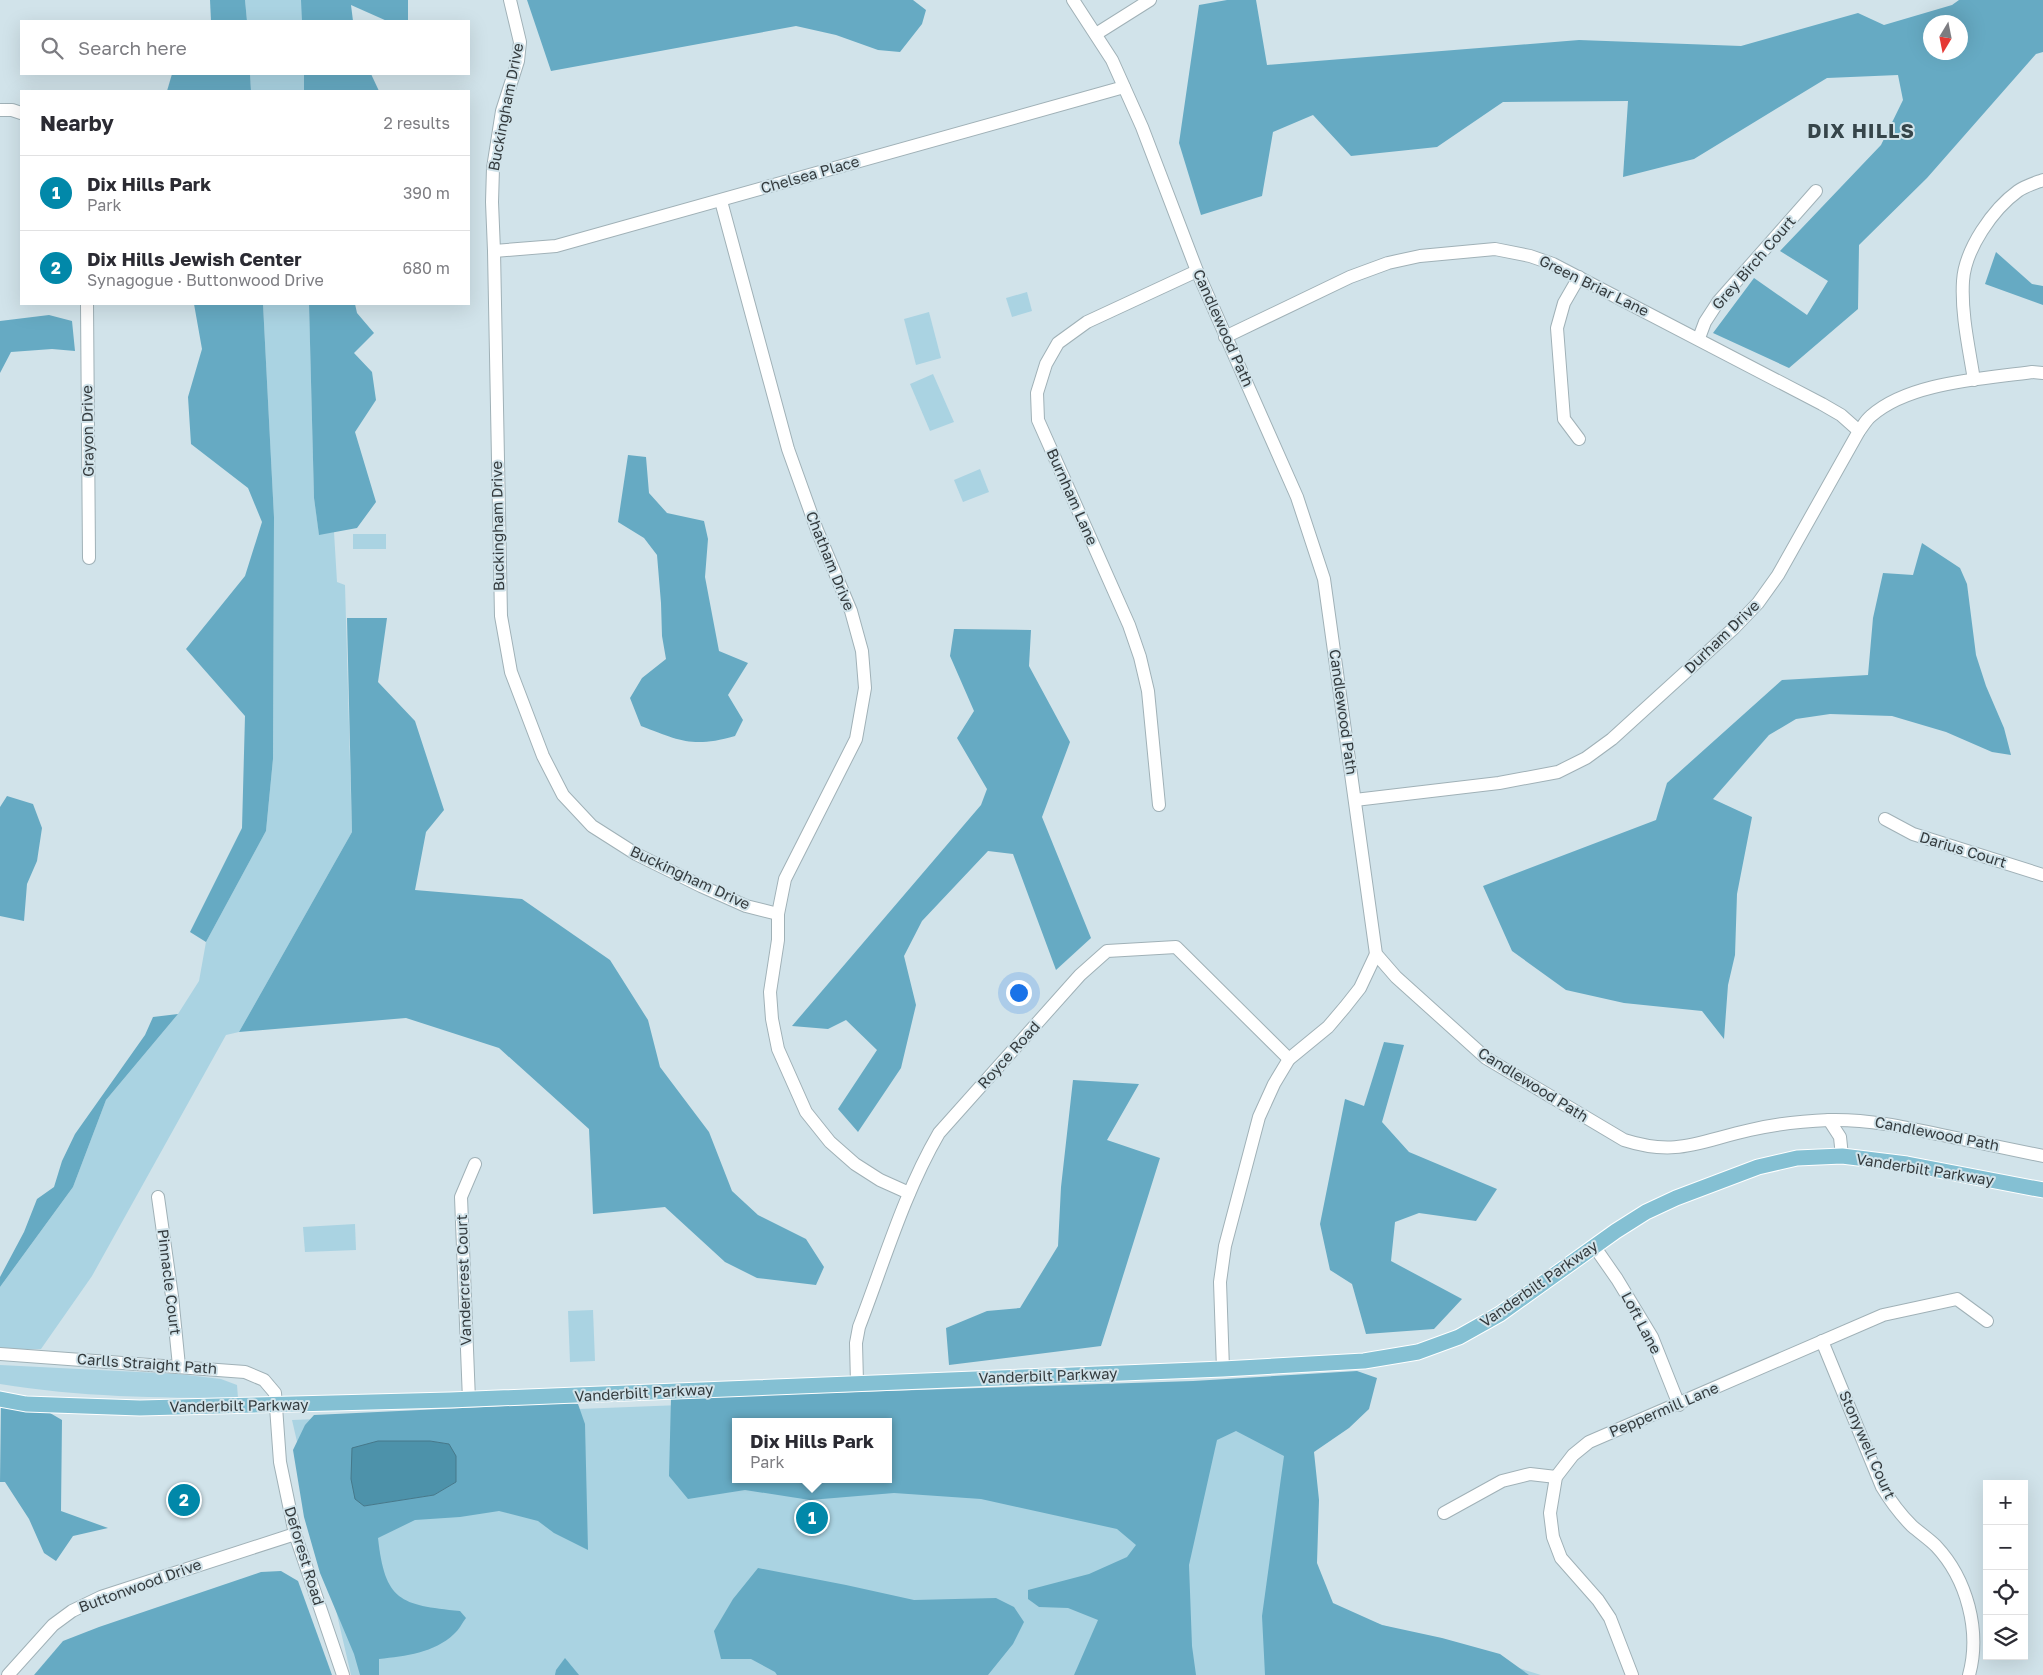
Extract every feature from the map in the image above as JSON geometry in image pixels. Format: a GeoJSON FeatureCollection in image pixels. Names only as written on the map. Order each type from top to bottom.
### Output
{"type":"FeatureCollection","features":[{"type":"Feature","properties":{"kind":"main road","name":"Vanderbilt Parkway"},"geometry":{"type":"LineString","coordinates":[[0,1399],[26,1404],[140,1408],[469,1400],[1223,1369],[1364,1361],[1418,1352],[1459,1337],[1500,1314],[1594,1246],[1646,1212],[1711,1184],[1758,1167],[1797,1158],[1842,1156],[1907,1164],[2043,1190]]}},
{"type":"Feature","properties":{"kind":"street","name":"Buckingham Drive"},"geometry":{"type":"LineString","coordinates":[[510,0],[520,42],[518,61],[502,111],[493,168],[492,202],[501,616],[511,672],[543,756],[563,795],[592,826],[636,854],[701,886],[746,906],[778,914]]}},
{"type":"Feature","properties":{"kind":"street","name":"Candlewood Path"},"geometry":{"type":"LineString","coordinates":[[1073,0],[1112,60],[1142,127],[1197,271],[1297,497],[1324,579],[1376,954],[1396,977],[1486,1058],[1624,1140],[1645,1147],[1688,1147],[1750,1130],[1790,1122],[1829,1120],[1885,1123],[2043,1156]]}},
{"type":"Feature","properties":{"kind":"street"},"geometry":{"type":"LineString","coordinates":[[1096,34],[1150,0]]}},
{"type":"Feature","properties":{"kind":"street","name":"Chelsea Place"},"geometry":{"type":"LineString","coordinates":[[494,251],[556,246],[1124,87]]}},
{"type":"Feature","properties":{"kind":"street"},"geometry":{"type":"LineString","coordinates":[[0,110],[12,110],[20,113]]}},
{"type":"Feature","properties":{"kind":"street"},"geometry":{"type":"LineString","coordinates":[[1974,380],[1963,304],[1963,278],[1971,252],[1984,228],[2000,207],[2020,190],[2043,180]]}},
{"type":"Feature","properties":{"kind":"street","name":"Grey Birch Court"},"geometry":{"type":"LineString","coordinates":[[1699,338],[1705,322],[1718,302],[1816,191]]}},
{"type":"Feature","properties":{"kind":"street","name":"Chatham Drive"},"geometry":{"type":"LineString","coordinates":[[721,201],[788,449],[817,530],[851,611],[863,660],[865,688],[856,740],[785,879],[778,914],[778,940],[770,992],[772,1019],[778,1049],[790,1080],[806,1112],[830,1142],[855,1164],[880,1180],[909,1194]]}},
{"type":"Feature","properties":{"kind":"street","name":"Green Briar Lane"},"geometry":{"type":"LineString","coordinates":[[1225,337],[1350,277],[1388,264],[1420,256],[1495,249],[1530,256],[1579,277],[1699,338],[1822,404],[1841,415],[1859,431]]}},
{"type":"Feature","properties":{"kind":"street","name":"Burnham Lane"},"geometry":{"type":"LineString","coordinates":[[1158,805],[1148,691],[1140,657],[1122,609],[1038,420],[1037,393],[1046,364],[1058,343],[1087,322],[1197,271]]}},
{"type":"Feature","properties":{"kind":"street"},"geometry":{"type":"LineString","coordinates":[[1579,277],[1564,303],[1557,328],[1564,418],[1579,439]]}},
{"type":"Feature","properties":{"kind":"street","name":"Grayon Drive"},"geometry":{"type":"LineString","coordinates":[[87,305],[89,558]]}},
{"type":"Feature","properties":{"kind":"street","name":"Durham Drive"},"geometry":{"type":"LineString","coordinates":[[1355,800],[1499,783],[1558,772],[1593,754],[1734,628],[1758,603],[1778,575],[1859,431],[1871,416],[1904,396],[1926,388],[2032,372],[2043,373]]}},
{"type":"Feature","properties":{"kind":"street","name":"Darius Court"},"geometry":{"type":"LineString","coordinates":[[1884,819],[1913,834],[2043,875]]}},
{"type":"Feature","properties":{"kind":"street","name":"Royce Road"},"geometry":{"type":"LineString","coordinates":[[857,1384],[856,1343],[859,1327],[909,1194],[925,1157],[939,1133],[1080,975],[1106,951],[1176,947],[1289,1059]]}},
{"type":"Feature","properties":{"kind":"street"},"geometry":{"type":"LineString","coordinates":[[1223,1369],[1220,1282],[1225,1246],[1259,1118],[1274,1084],[1289,1059],[1328,1027],[1345,1007],[1360,988],[1376,954]]}},
{"type":"Feature","properties":{"kind":"street"},"geometry":{"type":"LineString","coordinates":[[1829,1120],[1840,1137],[1842,1156]]}},
{"type":"Feature","properties":{"kind":"street","name":"Vandercrest Court"},"geometry":{"type":"LineString","coordinates":[[469,1400],[461,1197],[475,1164]]}},
{"type":"Feature","properties":{"kind":"street","name":"Pinnacle Court"},"geometry":{"type":"LineString","coordinates":[[158,1197],[172,1296],[179,1366]]}},
{"type":"Feature","properties":{"kind":"street","name":"Loft Lane"},"geometry":{"type":"LineString","coordinates":[[1594,1246],[1617,1279],[1652,1337],[1679,1405]]}},
{"type":"Feature","properties":{"kind":"street","name":"Peppermill Lane"},"geometry":{"type":"LineString","coordinates":[[1632,1675],[1610,1618],[1598,1600],[1561,1558],[1553,1537],[1550,1513],[1556,1477],[1573,1455],[1588,1442],[1679,1405],[1883,1315],[1957,1299],[1987,1321]]}},
{"type":"Feature","properties":{"kind":"street","name":"Stonywell Court"},"geometry":{"type":"LineString","coordinates":[[1822,1341],[1882,1487],[1895,1508],[1913,1527],[1936,1546],[1956,1574],[1966,1597],[1972,1619],[1973,1644],[1969,1675]]}},
{"type":"Feature","properties":{"kind":"street","name":"Carlls Straight Path"},"geometry":{"type":"LineString","coordinates":[[0,1354],[245,1372],[264,1380],[275,1392],[275,1405]]}},
{"type":"Feature","properties":{"kind":"street","name":"Deforest Road"},"geometry":{"type":"LineString","coordinates":[[275,1405],[280,1462],[294,1534],[344,1675]]}},
{"type":"Feature","properties":{"kind":"street"},"geometry":{"type":"LineString","coordinates":[[1444,1513],[1502,1481],[1530,1474],[1556,1477]]}},
{"type":"Feature","properties":{"kind":"street","name":"Buttonwood Drive"},"geometry":{"type":"LineString","coordinates":[[8,1675],[53,1625],[72,1610],[102,1597],[294,1534]]}},
{"type":"Feature","properties":{"kind":"shaded area"},"geometry":{"type":"Polygon","coordinates":[[[210,0],[245,0],[247,20],[211,20],[210,0]]]}},
{"type":"Feature","properties":{"kind":"shaded area"},"geometry":{"type":"Polygon","coordinates":[[[245,0],[302,0],[302,20],[247,20],[245,0]]]}},
{"type":"Feature","properties":{"kind":"shaded area"},"geometry":{"type":"Polygon","coordinates":[[[301,0],[408,0],[408,20],[385,20],[351,5],[353,20],[302,20],[301,0]]]}},
{"type":"Feature","properties":{"kind":"shaded area"},"geometry":{"type":"Polygon","coordinates":[[[527,0],[913,0],[926,10],[922,24],[900,52],[878,50],[836,35],[796,26],[551,71],[527,0]]]}},
{"type":"Feature","properties":{"kind":"shaded area"},"geometry":{"type":"Polygon","coordinates":[[[1227,0],[1256,0],[1267,65],[1579,40],[1741,46],[1858,13],[1884,25],[1952,5],[1959,0],[2043,0],[2043,52],[2036,54],[1927,178],[1859,245],[1858,309],[1789,368],[1713,333],[1754,278],[1807,315],[1828,281],[1780,251],[1881,145],[1903,100],[1898,75],[1827,78],[1694,159],[1623,177],[1628,101],[1503,102],[1437,147],[1351,156],[1313,115],[1273,132],[1262,196],[1201,215],[1179,143],[1199,5],[1227,0]]]}},
{"type":"Feature","properties":{"kind":"shaded area"},"geometry":{"type":"Polygon","coordinates":[[[172,75],[250,75],[251,90],[167,90],[172,75]]]}},
{"type":"Feature","properties":{"kind":"shaded area"},"geometry":{"type":"Polygon","coordinates":[[[250,75],[304,75],[304,90],[251,90],[250,75]]]}},
{"type":"Feature","properties":{"kind":"shaded area"},"geometry":{"type":"Polygon","coordinates":[[[304,75],[371,75],[379,90],[304,90],[304,75]]]}},
{"type":"Feature","properties":{"kind":"shaded area"},"geometry":{"type":"Polygon","coordinates":[[[1996,252],[2032,284],[2043,286],[2043,305],[1985,284],[1996,252]]]}},
{"type":"Feature","properties":{"kind":"shaded area"},"geometry":{"type":"Polygon","coordinates":[[[1027,292],[1032,311],[1012,317],[1006,298],[1027,292]]]}},
{"type":"Feature","properties":{"kind":"shaded area"},"geometry":{"type":"Polygon","coordinates":[[[194,305],[263,305],[274,517],[273,759],[266,831],[206,942],[190,932],[242,828],[245,716],[186,649],[245,576],[262,522],[248,488],[191,444],[188,397],[202,349],[194,305]]]}},
{"type":"Feature","properties":{"kind":"shaded area"},"geometry":{"type":"Polygon","coordinates":[[[263,305],[309,305],[314,498],[319,534],[334,532],[337,582],[345,585],[352,832],[239,1032],[226,1035],[92,1276],[41,1349],[0,1350],[0,1287],[73,1187],[106,1100],[178,1014],[199,981],[206,942],[266,831],[273,759],[274,517],[263,305]]]}},
{"type":"Feature","properties":{"kind":"shaded area"},"geometry":{"type":"Polygon","coordinates":[[[309,305],[355,305],[357,313],[374,333],[354,353],[372,372],[376,400],[355,432],[376,502],[357,528],[319,535],[314,498],[309,305]]]}},
{"type":"Feature","properties":{"kind":"shaded area"},"geometry":{"type":"Polygon","coordinates":[[[929,312],[941,358],[916,365],[904,319],[929,312]]]}},
{"type":"Feature","properties":{"kind":"shaded area"},"geometry":{"type":"Polygon","coordinates":[[[49,315],[72,321],[75,351],[52,349],[11,352],[0,373],[0,321],[49,315]]]}},
{"type":"Feature","properties":{"kind":"shaded area"},"geometry":{"type":"Polygon","coordinates":[[[933,374],[954,422],[930,431],[910,384],[933,374]]]}},
{"type":"Feature","properties":{"kind":"shaded area"},"geometry":{"type":"Polygon","coordinates":[[[628,455],[646,457],[649,493],[667,513],[704,521],[708,539],[705,577],[719,651],[748,663],[728,695],[743,720],[735,736],[721,740],[697,742],[666,736],[641,726],[630,698],[642,678],[666,659],[662,636],[657,555],[644,538],[618,522],[628,455]]]}},
{"type":"Feature","properties":{"kind":"shaded area"},"geometry":{"type":"Polygon","coordinates":[[[980,469],[989,492],[963,502],[954,480],[980,469]]]}},
{"type":"Feature","properties":{"kind":"shaded area"},"geometry":{"type":"Polygon","coordinates":[[[353,534],[386,534],[386,549],[353,549],[353,534]]]}},
{"type":"Feature","properties":{"kind":"shaded area"},"geometry":{"type":"Polygon","coordinates":[[[1922,543],[1960,568],[1967,584],[1976,655],[1986,686],[2004,728],[2011,755],[1992,752],[1946,732],[1892,716],[1830,714],[1796,719],[1769,735],[1713,799],[1752,817],[1737,894],[1735,955],[1728,985],[1724,1039],[1702,1011],[1624,1003],[1566,990],[1512,951],[1483,886],[1656,820],[1667,783],[1782,680],[1868,675],[1873,618],[1883,573],[1913,575],[1922,543]]]}},
{"type":"Feature","properties":{"kind":"shaded area"},"geometry":{"type":"Polygon","coordinates":[[[347,618],[387,618],[378,682],[415,721],[444,810],[426,832],[415,890],[522,899],[610,960],[648,1020],[660,1067],[709,1132],[732,1191],[758,1215],[806,1239],[824,1267],[816,1285],[757,1278],[725,1262],[665,1207],[593,1214],[589,1129],[499,1048],[406,1018],[239,1032],[352,832],[347,618]]]}},
{"type":"Feature","properties":{"kind":"shaded area"},"geometry":{"type":"Polygon","coordinates":[[[954,629],[1031,630],[1029,666],[1070,742],[1042,817],[1091,938],[1056,970],[1013,854],[988,851],[922,921],[904,956],[916,1005],[901,1068],[858,1132],[838,1109],[877,1050],[846,1020],[828,1029],[792,1026],[981,805],[987,789],[957,738],[974,711],[950,656],[954,629]]]}},
{"type":"Feature","properties":{"kind":"shaded area"},"geometry":{"type":"Polygon","coordinates":[[[7,796],[33,804],[42,828],[37,861],[27,884],[24,921],[0,916],[0,807],[7,796]]]}},
{"type":"Feature","properties":{"kind":"shaded area"},"geometry":{"type":"Polygon","coordinates":[[[178,1014],[106,1100],[73,1187],[0,1287],[0,1277],[24,1232],[37,1199],[54,1187],[62,1161],[75,1134],[145,1035],[153,1017],[178,1014]]]}},
{"type":"Feature","properties":{"kind":"shaded area"},"geometry":{"type":"Polygon","coordinates":[[[1384,1042],[1404,1045],[1382,1122],[1409,1152],[1497,1189],[1476,1221],[1419,1213],[1395,1222],[1391,1261],[1462,1299],[1434,1329],[1366,1334],[1352,1284],[1330,1270],[1320,1224],[1345,1099],[1364,1106],[1384,1042]]]}},
{"type":"Feature","properties":{"kind":"shaded area"},"geometry":{"type":"Polygon","coordinates":[[[1073,1080],[1139,1084],[1107,1140],[1160,1158],[1101,1346],[949,1365],[946,1328],[987,1311],[1020,1308],[1058,1246],[1061,1187],[1073,1080]]]}},
{"type":"Feature","properties":{"kind":"shaded area"},"geometry":{"type":"Polygon","coordinates":[[[355,1224],[356,1250],[305,1252],[303,1227],[355,1224]]]}},
{"type":"Feature","properties":{"kind":"shaded area"},"geometry":{"type":"Polygon","coordinates":[[[593,1310],[595,1361],[570,1362],[568,1311],[593,1310]]]}},
{"type":"Feature","properties":{"kind":"shaded area"},"geometry":{"type":"Polygon","coordinates":[[[0,1365],[178,1374],[221,1379],[237,1385],[238,1398],[119,1396],[59,1392],[0,1384],[0,1365]]]}},
{"type":"Feature","properties":{"kind":"shaded area"},"geometry":{"type":"Polygon","coordinates":[[[1357,1371],[1377,1378],[1369,1409],[1349,1428],[1314,1452],[1319,1500],[1317,1563],[1333,1603],[1382,1625],[1442,1638],[1500,1654],[1529,1675],[1265,1675],[1262,1616],[1284,1456],[1236,1431],[1217,1440],[1189,1565],[1192,1646],[1196,1675],[1074,1675],[1098,1620],[1068,1608],[1039,1607],[1028,1599],[1028,1590],[1089,1574],[1127,1557],[1136,1545],[1117,1529],[981,1499],[894,1493],[810,1500],[745,1490],[688,1499],[669,1476],[671,1398],[1193,1381],[1357,1371]]]}},
{"type":"Feature","properties":{"kind":"shaded area"},"geometry":{"type":"Polygon","coordinates":[[[1352,1379],[1304,1432],[1313,1603],[1541,1675],[351,1675],[292,1420],[1352,1379]]]}},
{"type":"Feature","properties":{"kind":"shaded area"},"geometry":{"type":"Polygon","coordinates":[[[578,1404],[585,1424],[588,1550],[554,1533],[538,1521],[499,1511],[460,1517],[415,1520],[378,1538],[385,1575],[391,1587],[399,1596],[423,1606],[460,1611],[466,1618],[456,1632],[438,1646],[409,1655],[379,1659],[379,1675],[360,1675],[354,1654],[320,1573],[304,1517],[293,1450],[305,1425],[314,1415],[578,1404]],[[378,1441],[364,1506],[434,1495],[456,1482],[449,1444],[430,1441],[378,1441]]]}},
{"type":"Feature","properties":{"kind":"shaded area"},"geometry":{"type":"Polygon","coordinates":[[[1,1405],[50,1413],[62,1420],[61,1511],[108,1528],[73,1536],[56,1561],[44,1553],[29,1519],[5,1482],[0,1482],[1,1405]]]}},
{"type":"Feature","properties":{"kind":"shaded area"},"geometry":{"type":"Polygon","coordinates":[[[378,1441],[430,1441],[449,1444],[456,1456],[456,1482],[434,1495],[364,1506],[355,1499],[351,1479],[352,1448],[378,1441]]]}},
{"type":"Feature","properties":{"kind":"shaded area"},"geometry":{"type":"Polygon","coordinates":[[[758,1568],[914,1600],[996,1598],[1014,1607],[1024,1622],[1013,1644],[988,1675],[777,1675],[775,1672],[751,1659],[721,1659],[714,1631],[733,1599],[758,1568]]]}},
{"type":"Feature","properties":{"kind":"shaded area"},"geometry":{"type":"Polygon","coordinates":[[[281,1571],[298,1581],[332,1675],[34,1675],[63,1641],[261,1572],[281,1571]]]}},
{"type":"Feature","properties":{"kind":"shaded area"},"geometry":{"type":"Polygon","coordinates":[[[565,1658],[579,1675],[555,1675],[556,1670],[565,1658]]]}},
{"type":"Feature","properties":{"kind":"place","name":"Dix Hills Jewish Center"},"geometry":{"type":"Point","coordinates":[184,1500]}},
{"type":"Feature","properties":{"kind":"place","name":"Dix Hills Park"},"geometry":{"type":"Point","coordinates":[812,1518]}},
{"type":"Feature","properties":{"kind":"district","name":"DIX HILLS"},"geometry":{"type":"Point","coordinates":[1861,131]}}]}
